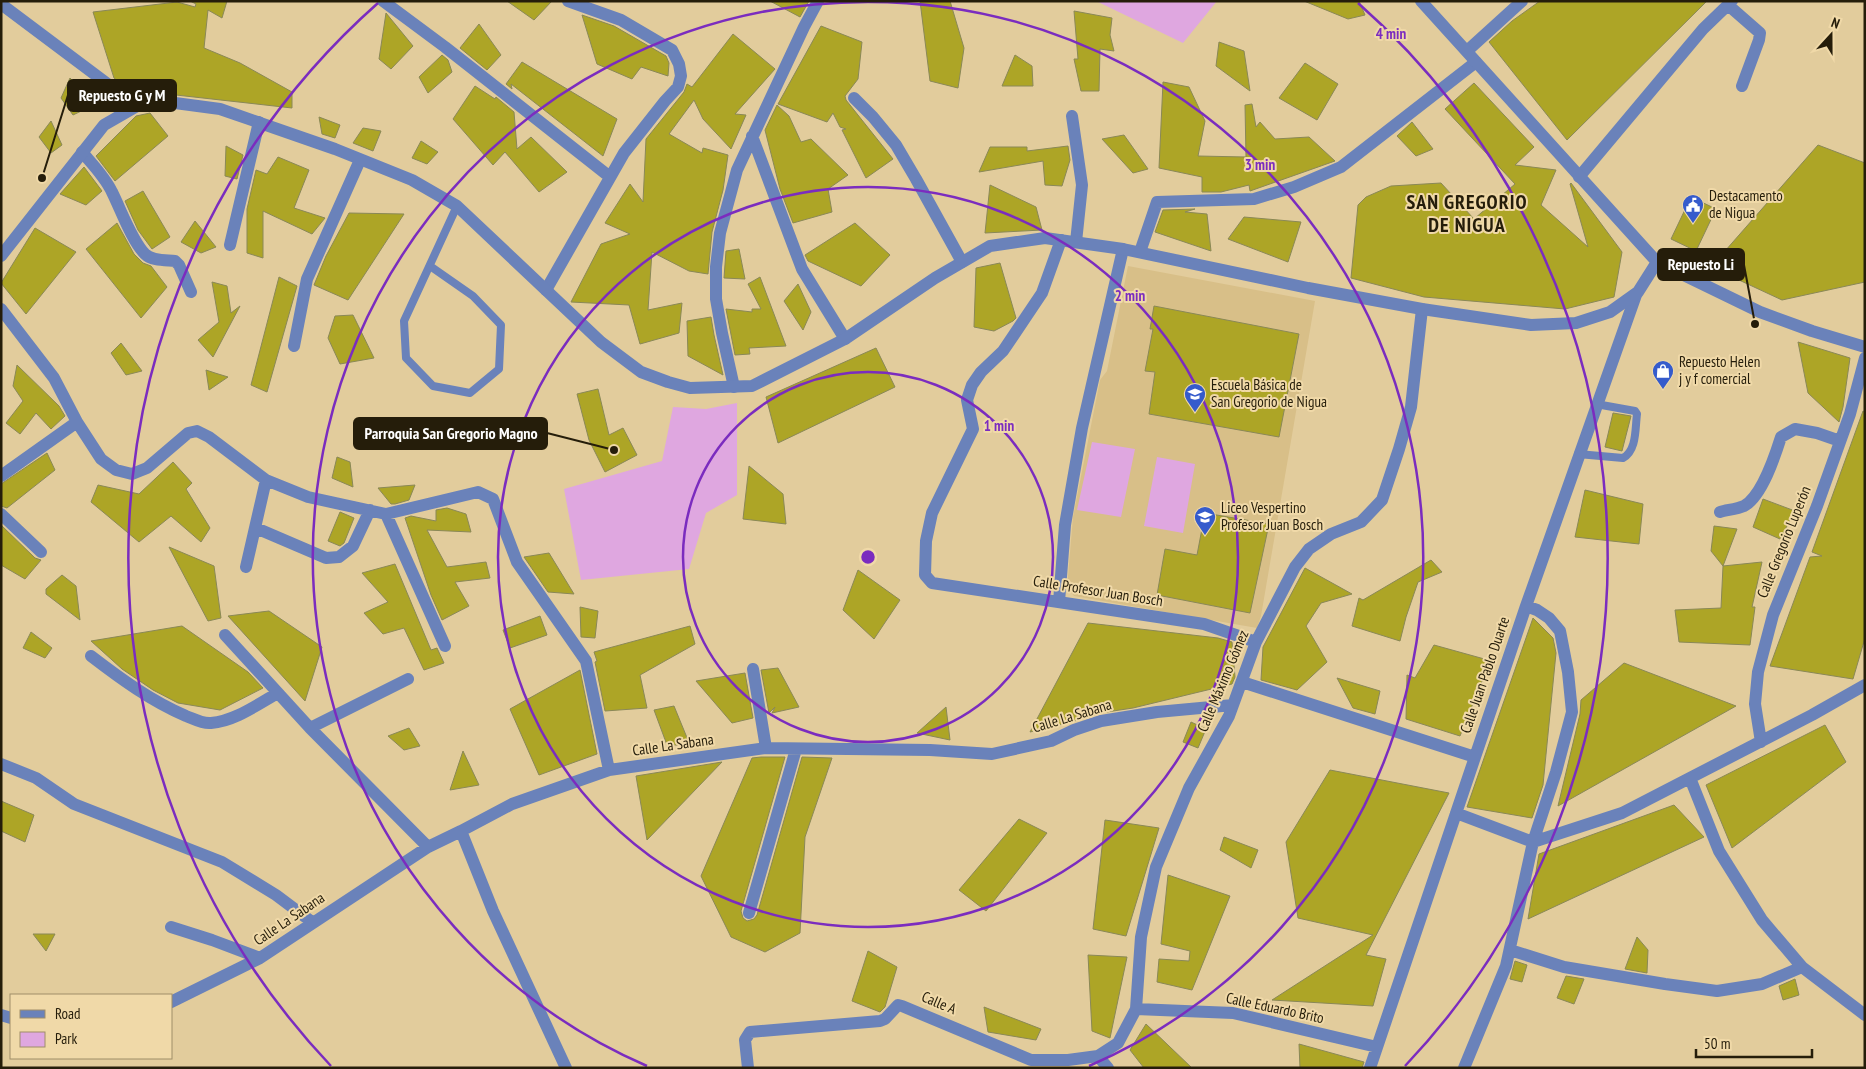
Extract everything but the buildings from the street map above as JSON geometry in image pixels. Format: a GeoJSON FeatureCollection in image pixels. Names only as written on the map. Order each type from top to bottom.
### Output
{"type":"FeatureCollection","features":[{"type":"Feature","properties":{"kind":"street"},"geometry":{"type":"LineString","coordinates":[[383,1],[446,47],[610,178]]}},
{"type":"Feature","properties":{"kind":"street"},"geometry":{"type":"LineString","coordinates":[[546,290],[624,153],[678,87],[681,76],[679,64],[672,50],[621,20],[568,1]]}},
{"type":"Feature","properties":{"kind":"street"},"geometry":{"type":"LineString","coordinates":[[734,387],[716,299],[716,267],[720,233],[736,170],[818,1]]}},
{"type":"Feature","properties":{"kind":"street"},"geometry":{"type":"LineString","coordinates":[[1421,1],[1657,262],[1760,312],[1812,331],[1865,347]]}},
{"type":"Feature","properties":{"kind":"street"},"geometry":{"type":"LineString","coordinates":[[1467,51],[1522,1]]}},
{"type":"Feature","properties":{"kind":"street"},"geometry":{"type":"LineString","coordinates":[[1579,177],[1703,29],[1730,3],[1760,33],[1742,86]]}},
{"type":"Feature","properties":{"kind":"street"},"geometry":{"type":"LineString","coordinates":[[8,5],[138,106]]}},
{"type":"Feature","properties":{"kind":"street"},"geometry":{"type":"LineString","coordinates":[[1140,252],[1157,202],[1254,199],[1294,188],[1341,167],[1476,62]]}},
{"type":"Feature","properties":{"kind":"street"},"geometry":{"type":"LineString","coordinates":[[854,98],[896,145],[962,262]]}},
{"type":"Feature","properties":{"kind":"street"},"geometry":{"type":"LineString","coordinates":[[1,256],[104,125],[138,106],[175,103],[220,109],[335,149],[412,180],[457,206],[620,358],[641,372],[690,388],[752,386],[846,340],[962,262],[990,246],[1045,238],[1140,252],[1308,288],[1422,309],[1532,325],[1576,324],[1610,312],[1636,295],[1657,262]]}},
{"type":"Feature","properties":{"kind":"street"},"geometry":{"type":"LineString","coordinates":[[1072,116],[1082,185],[1076,242]]}},
{"type":"Feature","properties":{"kind":"street"},"geometry":{"type":"LineString","coordinates":[[230,245],[259,122]]}},
{"type":"Feature","properties":{"kind":"street"},"geometry":{"type":"LineString","coordinates":[[752,136],[802,269],[846,340]]}},
{"type":"Feature","properties":{"kind":"street"},"geometry":{"type":"LineString","coordinates":[[82,152],[101,174],[112,191],[130,230],[146,255],[154,259],[175,260],[191,292]]}},
{"type":"Feature","properties":{"kind":"street"},"geometry":{"type":"LineString","coordinates":[[294,346],[307,279],[360,160]]}},
{"type":"Feature","properties":{"kind":"street","name":"Calle Profesor Juan Bosch"},"geometry":{"type":"LineString","coordinates":[[1061,240],[1042,293],[1003,351],[980,372],[972,385],[967,400],[973,429],[932,513],[926,541],[925,575],[932,583],[1204,624],[1256,642]]}},
{"type":"Feature","properties":{"kind":"street"},"geometry":{"type":"LineString","coordinates":[[1059,602],[1064,525],[1082,428],[1123,249]]}},
{"type":"Feature","properties":{"kind":"street","name":"Calle Juan Pablo Duarte"},"geometry":{"type":"LineString","coordinates":[[1370,1068],[1578,454],[1636,295]]}},
{"type":"Feature","properties":{"kind":"street"},"geometry":{"type":"LineString","coordinates":[[1,309],[54,378],[77,422],[102,459],[116,470],[132,474],[147,468],[188,433],[197,431],[209,437],[266,480],[308,497],[386,514],[478,492],[493,499],[517,562],[586,661],[609,770]]}},
{"type":"Feature","properties":{"kind":"street","name":"Calle Máximo Gómez"},"geometry":{"type":"LineString","coordinates":[[1027,1064],[1098,1056],[1118,1043],[1136,1009],[1141,937],[1156,867],[1189,788],[1229,716],[1256,642],[1295,568],[1309,549],[1331,534],[1361,522],[1382,500],[1411,407],[1422,309]]}},
{"type":"Feature","properties":{"kind":"street","name":"Calle Gregorio Luperón"},"geometry":{"type":"LineString","coordinates":[[1761,742],[1755,704],[1758,672],[1773,615],[1817,506],[1850,414],[1865,358]]}},
{"type":"Feature","properties":{"kind":"street"},"geometry":{"type":"LineString","coordinates":[[1,476],[77,422]]}},
{"type":"Feature","properties":{"kind":"street"},"geometry":{"type":"LineString","coordinates":[[1720,512],[1744,506],[1760,488],[1775,456],[1781,437],[1796,429],[1817,433],[1840,441]]}},
{"type":"Feature","properties":{"kind":"street"},"geometry":{"type":"LineString","coordinates":[[246,567],[266,480]]}},
{"type":"Feature","properties":{"kind":"street"},"geometry":{"type":"LineString","coordinates":[[256,528],[326,558],[339,557],[353,546],[370,510]]}},
{"type":"Feature","properties":{"kind":"street"},"geometry":{"type":"LineString","coordinates":[[1,514],[41,552]]}},
{"type":"Feature","properties":{"kind":"street"},"geometry":{"type":"LineString","coordinates":[[386,514],[444,646]]}},
{"type":"Feature","properties":{"kind":"street"},"geometry":{"type":"LineString","coordinates":[[1464,1068],[1506,966],[1534,842],[1572,712],[1568,672],[1560,631],[1549,618],[1537,610],[1526,606]]}},
{"type":"Feature","properties":{"kind":"street"},"geometry":{"type":"LineString","coordinates":[[225,635],[310,728],[428,847]]}},
{"type":"Feature","properties":{"kind":"street"},"geometry":{"type":"LineString","coordinates":[[91,656],[132,688],[174,711],[204,723],[213,723],[227,719],[278,693]]}},
{"type":"Feature","properties":{"kind":"street"},"geometry":{"type":"LineString","coordinates":[[753,669],[766,748]]}},
{"type":"Feature","properties":{"kind":"street"},"geometry":{"type":"LineString","coordinates":[[310,728],[408,679]]}},
{"type":"Feature","properties":{"kind":"street"},"geometry":{"type":"LineString","coordinates":[[1242,682],[1475,757]]}},
{"type":"Feature","properties":{"kind":"street"},"geometry":{"type":"LineString","coordinates":[[1456,813],[1534,842],[1622,813],[1812,716],[1865,685]]}},
{"type":"Feature","properties":{"kind":"street","name":"Calle La Sabana"},"geometry":{"type":"LineString","coordinates":[[172,1002],[260,958],[428,847],[512,804],[609,770],[766,748],[930,750],[992,754],[1051,740],[1101,721],[1157,712],[1233,705]]}},
{"type":"Feature","properties":{"kind":"street"},"geometry":{"type":"LineString","coordinates":[[749,913],[796,749]]}},
{"type":"Feature","properties":{"kind":"street"},"geometry":{"type":"LineString","coordinates":[[1,764],[36,778],[74,804],[222,862],[276,895],[312,922]]}},
{"type":"Feature","properties":{"kind":"street"},"geometry":{"type":"LineString","coordinates":[[1690,778],[1719,851],[1762,920],[1802,967],[1865,1015]]}},
{"type":"Feature","properties":{"kind":"street"},"geometry":{"type":"LineString","coordinates":[[461,831],[493,911],[566,1068]]}},
{"type":"Feature","properties":{"kind":"street"},"geometry":{"type":"LineString","coordinates":[[171,927],[260,958]]}},
{"type":"Feature","properties":{"kind":"street"},"geometry":{"type":"LineString","coordinates":[[1510,950],[1564,967],[1717,992],[1762,984],[1802,967]]}},
{"type":"Feature","properties":{"kind":"street","name":"Calle A"},"geometry":{"type":"LineString","coordinates":[[748,1068],[745,1040],[750,1032],[880,1021],[885,1019],[894,1007],[902,1006],[1027,1064]]}},
{"type":"Feature","properties":{"kind":"street","name":"Calle Eduardo Brito"},"geometry":{"type":"LineString","coordinates":[[1136,1009],[1233,1013],[1377,1047]]}},
{"type":"Feature","properties":{"kind":"street"},"geometry":{"type":"LineString","coordinates":[[1098,1056],[1108,1068]]}},
{"type":"Feature","properties":{"kind":"lane"},"geometry":{"type":"LineString","coordinates":[[430,266],[473,296],[501,325],[499,369],[470,393],[433,386],[406,358],[404,321],[457,206]]}},
{"type":"Feature","properties":{"kind":"lane"},"geometry":{"type":"LineString","coordinates":[[1578,454],[1623,458],[1628,456],[1633,447],[1637,414],[1635,411],[1596,404]]}},
{"type":"Feature","properties":{"kind":"shaded area","name":"Escuela Básica de San Gregorio de Nigua"},"geometry":{"type":"Polygon","coordinates":[[[1128,266],[1315,301],[1261,616],[1257,628],[1074,596],[1067,588],[1073,517],[1100,380],[1107,371],[1128,266]]]}},
{"type":"Feature","properties":{"kind":"green space"},"geometry":{"type":"Polygon","coordinates":[[[1096,1],[1217,1],[1183,43],[1096,1]]]}},
{"type":"Feature","properties":{"kind":"green space"},"geometry":{"type":"Polygon","coordinates":[[[737,403],[737,495],[706,513],[689,569],[581,580],[564,489],[662,461],[673,407],[706,409],[737,403]]]}},
{"type":"Feature","properties":{"kind":"green space"},"geometry":{"type":"Polygon","coordinates":[[[1092,442],[1135,449],[1121,517],[1077,510],[1092,442]]]}},
{"type":"Feature","properties":{"kind":"green space"},"geometry":{"type":"Polygon","coordinates":[[[1157,457],[1195,464],[1183,533],[1144,526],[1157,457]]]}},
{"type":"Feature","properties":{"kind":"place","name":"Repuesto G y M"},"geometry":{"type":"Point","coordinates":[42,178]}},
{"type":"Feature","properties":{"kind":"place","name":"Destacamento de Nigua"},"geometry":{"type":"Point","coordinates":[1693,224]}},
{"type":"Feature","properties":{"kind":"place","name":"Repuesto Li"},"geometry":{"type":"Point","coordinates":[1755,324]}},
{"type":"Feature","properties":{"kind":"place","name":"Repuesto Helen j y f comercial"},"geometry":{"type":"Point","coordinates":[1663,390]}},
{"type":"Feature","properties":{"kind":"place","name":"Escuela Básica de San Gregorio de Nigua"},"geometry":{"type":"Point","coordinates":[1195,413]}},
{"type":"Feature","properties":{"kind":"place","name":"Parroquia San Gregorio Magno"},"geometry":{"type":"Point","coordinates":[614,450]}},
{"type":"Feature","properties":{"kind":"place","name":"Liceo Vespertino Profesor Juan Bosch"},"geometry":{"type":"Point","coordinates":[1205,536]}},
{"type":"Feature","properties":{"kind":"district","name":"SAN GREGORIO DE NIGUA"},"geometry":{"type":"Point","coordinates":[1467,214]}}]}
